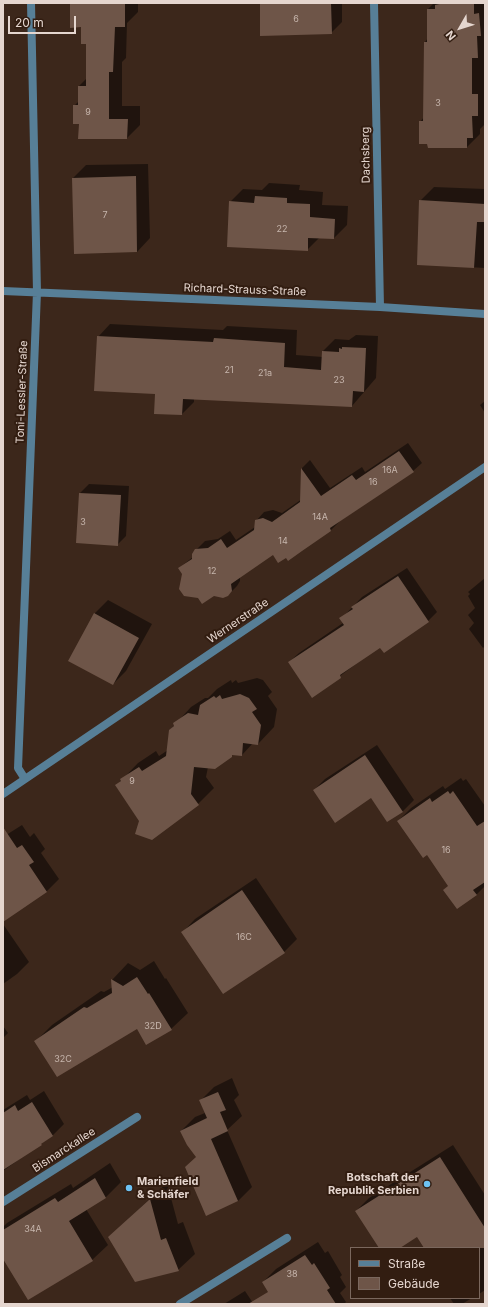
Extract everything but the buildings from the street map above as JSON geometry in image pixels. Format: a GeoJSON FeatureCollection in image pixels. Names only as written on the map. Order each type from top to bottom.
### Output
{"type":"FeatureCollection","features":[{"type":"Feature","properties":{"kind":"street","name":"Toni-Lessler-Straße"},"geometry":{"type":"LineString","coordinates":[[25,779],[18,768],[37,292],[31,3]]}},
{"type":"Feature","properties":{"kind":"street","name":"Dachsberg"},"geometry":{"type":"LineString","coordinates":[[374,3],[380,307]]}},
{"type":"Feature","properties":{"kind":"street","name":"Richard-Strauss-Straße"},"geometry":{"type":"LineString","coordinates":[[3,291],[380,307],[485,314]]}},
{"type":"Feature","properties":{"kind":"street","name":"Wernerstraße"},"geometry":{"type":"LineString","coordinates":[[3,794],[485,467]]}},
{"type":"Feature","properties":{"kind":"street","name":"Bismarckallee"},"geometry":{"type":"LineString","coordinates":[[3,1202],[137,1117]]}},
{"type":"Feature","properties":{"kind":"street"},"geometry":{"type":"LineString","coordinates":[[180,1304],[287,1238]]}},
{"type":"Feature","properties":{"kind":"place","name":"Botschaft der Republik Serbien"},"geometry":{"type":"Point","coordinates":[427,1184]}},
{"type":"Feature","properties":{"kind":"place","name":"Marienfield & Schäfer"},"geometry":{"type":"Point","coordinates":[129,1188]}}]}
